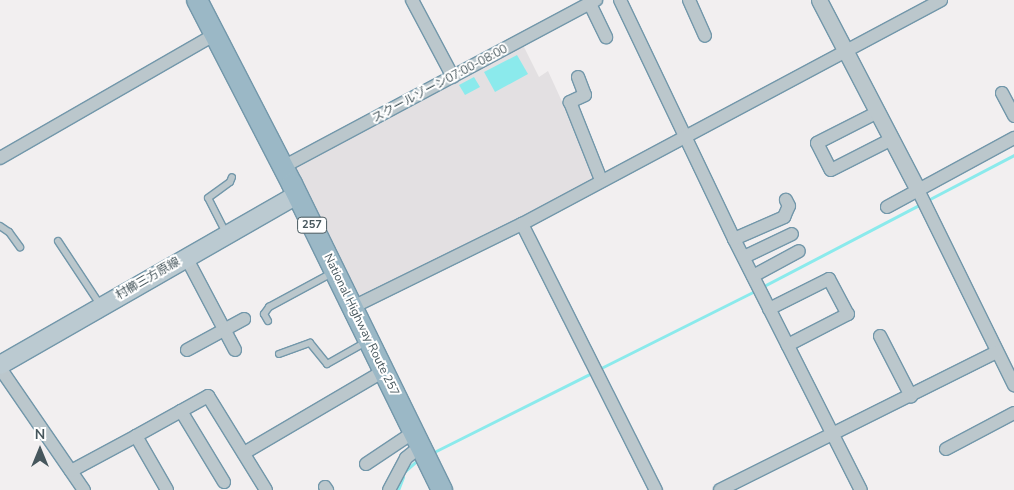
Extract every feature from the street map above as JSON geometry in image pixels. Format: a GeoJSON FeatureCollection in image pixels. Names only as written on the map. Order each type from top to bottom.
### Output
{"type":"FeatureCollection","features":[{"type":"Feature","properties":{"kind":"highway","name":"National Highway Route 257"},"geometry":{"type":"LineString","coordinates":[[197,0],[284,167],[442,490]]}},
{"type":"Feature","properties":{"kind":"main road","name":"村櫛三方原線"},"geometry":{"type":"LineString","coordinates":[[0,366],[297,194]]}},
{"type":"Feature","properties":{"kind":"street"},"geometry":{"type":"LineString","coordinates":[[412,0],[453,77]]}},
{"type":"Feature","properties":{"kind":"street"},"geometry":{"type":"LineString","coordinates":[[620,0],[734,239],[861,490]]}},
{"type":"Feature","properties":{"kind":"street"},"geometry":{"type":"LineString","coordinates":[[689,0],[705,36]]}},
{"type":"Feature","properties":{"kind":"street"},"geometry":{"type":"LineString","coordinates":[[819,0],[1014,385]]}},
{"type":"Feature","properties":{"kind":"street"},"geometry":{"type":"LineString","coordinates":[[353,307],[522,224],[601,180],[941,0]]}},
{"type":"Feature","properties":{"kind":"street"},"geometry":{"type":"LineString","coordinates":[[593,2],[606,37]]}},
{"type":"Feature","properties":{"kind":"street","name":"スクールゾーン07:00-08:00"},"geometry":{"type":"LineString","coordinates":[[284,167],[593,2]]}},
{"type":"Feature","properties":{"kind":"street"},"geometry":{"type":"LineString","coordinates":[[0,158],[214,35]]}},
{"type":"Feature","properties":{"kind":"street"},"geometry":{"type":"LineString","coordinates":[[578,77],[585,94],[570,102],[601,180]]}},
{"type":"Feature","properties":{"kind":"street"},"geometry":{"type":"LineString","coordinates":[[1002,93],[1014,116]]}},
{"type":"Feature","properties":{"kind":"street"},"geometry":{"type":"LineString","coordinates":[[876,113],[817,143],[831,170],[890,140]]}},
{"type":"Feature","properties":{"kind":"street"},"geometry":{"type":"LineString","coordinates":[[887,206],[921,200],[1014,138]]}},
{"type":"Feature","properties":{"kind":"street"},"geometry":{"type":"LineString","coordinates":[[734,239],[784,217],[789,206],[786,200]]}},
{"type":"Feature","properties":{"kind":"street"},"geometry":{"type":"LineString","coordinates":[[522,224],[656,490]]}},
{"type":"Feature","properties":{"kind":"street"},"geometry":{"type":"LineString","coordinates":[[744,257],[792,234]]}},
{"type":"Feature","properties":{"kind":"street"},"geometry":{"type":"LineString","coordinates":[[759,286],[799,251]]}},
{"type":"Feature","properties":{"kind":"street"},"geometry":{"type":"LineString","coordinates":[[186,258],[234,350]]}},
{"type":"Feature","properties":{"kind":"street"},"geometry":{"type":"LineString","coordinates":[[769,309],[829,279],[848,314],[788,346]]}},
{"type":"Feature","properties":{"kind":"street"},"geometry":{"type":"LineString","coordinates":[[187,350],[244,319]]}},
{"type":"Feature","properties":{"kind":"street"},"geometry":{"type":"LineString","coordinates":[[880,336],[911,396]]}},
{"type":"Feature","properties":{"kind":"street"},"geometry":{"type":"LineString","coordinates":[[720,490],[997,352]]}},
{"type":"Feature","properties":{"kind":"street"},"geometry":{"type":"LineString","coordinates":[[0,366],[84,490]]}},
{"type":"Feature","properties":{"kind":"street"},"geometry":{"type":"LineString","coordinates":[[244,453],[384,371]]}},
{"type":"Feature","properties":{"kind":"street"},"geometry":{"type":"LineString","coordinates":[[71,471],[208,396],[266,490]]}},
{"type":"Feature","properties":{"kind":"street"},"geometry":{"type":"LineString","coordinates":[[181,411],[224,482]]}},
{"type":"Feature","properties":{"kind":"street"},"geometry":{"type":"LineString","coordinates":[[946,449],[1014,413]]}},
{"type":"Feature","properties":{"kind":"street"},"geometry":{"type":"LineString","coordinates":[[136,436],[167,490]]}},
{"type":"Feature","properties":{"kind":"street"},"geometry":{"type":"LineString","coordinates":[[366,464],[422,448]]}},
{"type":"Feature","properties":{"kind":"street"},"geometry":{"type":"LineString","coordinates":[[390,490],[406,458],[422,448]]}},
{"type":"Feature","properties":{"kind":"lane"},"geometry":{"type":"LineString","coordinates":[[227,234],[208,198],[230,182],[232,177]]}},
{"type":"Feature","properties":{"kind":"lane"},"geometry":{"type":"LineString","coordinates":[[0,226],[9,232],[20,247]]}},
{"type":"Feature","properties":{"kind":"lane"},"geometry":{"type":"LineString","coordinates":[[58,241],[101,306]]}},
{"type":"Feature","properties":{"kind":"lane"},"geometry":{"type":"LineString","coordinates":[[268,321],[264,314],[269,306],[335,271]]}},
{"type":"Feature","properties":{"kind":"lane"},"geometry":{"type":"LineString","coordinates":[[279,354],[310,343],[327,364],[368,339]]}},
{"type":"Feature","properties":{"kind":"shaded area"},"geometry":{"type":"Polygon","coordinates":[[[522,43],[539,77],[548,71],[597,178],[514,225],[355,301],[291,170],[522,43]]]}},
{"type":"Feature","properties":{"kind":"water"},"geometry":{"type":"Polygon","coordinates":[[[517,55],[528,74],[495,92],[484,72],[517,55]]]}},
{"type":"Feature","properties":{"kind":"water"},"geometry":{"type":"Polygon","coordinates":[[[474,77],[480,87],[465,95],[459,85],[474,77]]]}},
{"type":"Feature","properties":{"kind":"waterway"},"geometry":{"type":"LineString","coordinates":[[926,201],[1014,155]]}},
{"type":"Feature","properties":{"kind":"waterway"},"geometry":{"type":"LineString","coordinates":[[762,287],[921,204]]}},
{"type":"Feature","properties":{"kind":"waterway"},"geometry":{"type":"LineString","coordinates":[[599,369],[757,290]]}},
{"type":"Feature","properties":{"kind":"waterway"},"geometry":{"type":"LineString","coordinates":[[432,453],[594,372]]}},
{"type":"Feature","properties":{"kind":"waterway"},"geometry":{"type":"LineString","coordinates":[[405,471],[419,459]]}},
{"type":"Feature","properties":{"kind":"waterway"},"geometry":{"type":"LineString","coordinates":[[398,490],[403,477]]}}]}
